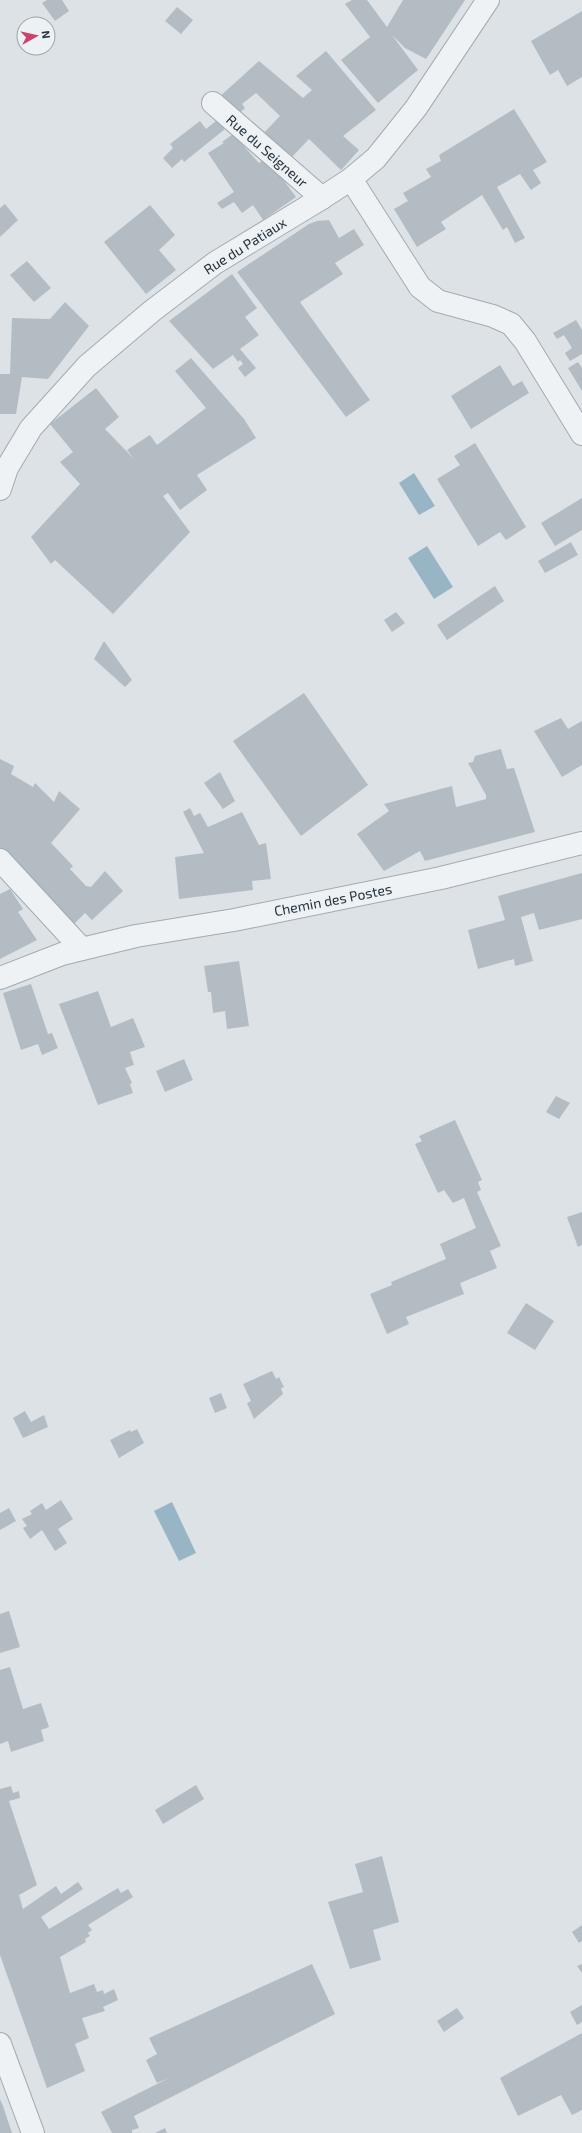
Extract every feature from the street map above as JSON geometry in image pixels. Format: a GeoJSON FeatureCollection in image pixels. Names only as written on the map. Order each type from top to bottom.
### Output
{"type":"FeatureCollection","features":[{"type":"Feature","properties":{"kind":"street","name":"Rue du Patiaux"},"geometry":{"type":"LineString","coordinates":[[0,489],[4,466],[31,428],[87,366],[152,311],[215,263],[322,198],[376,158],[416,108],[488,0]]}},
{"type":"Feature","properties":{"kind":"street","name":"Rue du Seigneur"},"geometry":{"type":"LineString","coordinates":[[212,103],[322,198]]}},
{"type":"Feature","properties":{"kind":"street"},"geometry":{"type":"LineString","coordinates":[[351,178],[420,287],[438,301],[493,316],[511,324],[525,341],[582,434]]}},
{"type":"Feature","properties":{"kind":"street","name":"Chemin des Postes"},"geometry":{"type":"LineString","coordinates":[[0,978],[62,954],[136,936],[234,920],[441,878],[582,843]]}},
{"type":"Feature","properties":{"kind":"street"},"geometry":{"type":"LineString","coordinates":[[0,860],[82,949]]}},
{"type":"Feature","properties":{"kind":"street"},"geometry":{"type":"LineString","coordinates":[[0,2044],[33,2133]]}},
{"type":"Feature","properties":{"kind":"water"},"geometry":{"type":"Polygon","coordinates":[[[414,473],[435,506],[419,515],[399,483],[414,473]]]}},
{"type":"Feature","properties":{"kind":"water"},"geometry":{"type":"Polygon","coordinates":[[[427,546],[453,587],[434,599],[408,558],[427,546]]]}},
{"type":"Feature","properties":{"kind":"water"},"geometry":{"type":"Polygon","coordinates":[[[172,1502],[196,1553],[179,1561],[154,1511],[172,1502]]]}},
{"type":"Feature","properties":{"kind":"building"},"geometry":{"type":"Polygon","coordinates":[[[47,0],[62,0],[69,11],[56,20],[56,16],[51,16],[42,3],[47,0]]]}},
{"type":"Feature","properties":{"kind":"building"},"geometry":{"type":"Polygon","coordinates":[[[352,0],[367,0],[387,27],[403,0],[465,0],[426,59],[405,48],[392,35],[418,70],[378,103],[341,60],[370,37],[345,4],[352,0]]]}},
{"type":"Feature","properties":{"kind":"building"},"geometry":{"type":"Polygon","coordinates":[[[177,7],[193,20],[181,34],[165,21],[177,7]]]}},
{"type":"Feature","properties":{"kind":"building"},"geometry":{"type":"Polygon","coordinates":[[[582,11],[582,77],[567,86],[558,70],[550,75],[531,41],[582,11]]]}},
{"type":"Feature","properties":{"kind":"building"},"geometry":{"type":"Polygon","coordinates":[[[326,51],[376,110],[343,136],[359,150],[341,170],[309,139],[289,160],[259,138],[280,116],[256,93],[242,104],[245,108],[235,117],[217,99],[259,61],[303,98],[312,90],[296,76],[326,51]]]}},
{"type":"Feature","properties":{"kind":"building"},"geometry":{"type":"Polygon","coordinates":[[[514,109],[547,162],[533,170],[541,183],[531,190],[520,174],[497,187],[525,238],[515,243],[507,227],[503,230],[482,195],[441,222],[446,229],[417,247],[394,209],[408,201],[403,193],[431,177],[426,169],[441,161],[439,155],[514,109]]]}},
{"type":"Feature","properties":{"kind":"building"},"geometry":{"type":"Polygon","coordinates":[[[200,121],[206,129],[216,121],[225,129],[184,162],[182,159],[172,168],[163,158],[173,148],[170,144],[200,121]]]}},
{"type":"Feature","properties":{"kind":"building"},"geometry":{"type":"Polygon","coordinates":[[[233,134],[259,163],[264,159],[274,167],[296,197],[263,220],[253,205],[242,213],[234,202],[222,209],[217,203],[234,192],[208,153],[224,143],[222,142],[233,134]]]}},
{"type":"Feature","properties":{"kind":"building"},"geometry":{"type":"Polygon","coordinates":[[[5,204],[18,220],[0,237],[0,208],[5,204]]]}},
{"type":"Feature","properties":{"kind":"building"},"geometry":{"type":"Polygon","coordinates":[[[150,205],[175,235],[159,250],[176,270],[146,294],[104,242],[150,205]]]}},
{"type":"Feature","properties":{"kind":"building"},"geometry":{"type":"Polygon","coordinates":[[[329,220],[339,238],[354,229],[364,245],[335,263],[343,274],[300,302],[370,400],[346,417],[237,272],[309,224],[317,221],[329,220]]]}},
{"type":"Feature","properties":{"kind":"building"},"geometry":{"type":"Polygon","coordinates":[[[27,261],[51,288],[34,302],[10,275],[27,261]]]}},
{"type":"Feature","properties":{"kind":"building"},"geometry":{"type":"Polygon","coordinates":[[[232,274],[257,308],[245,317],[259,335],[240,349],[256,368],[245,377],[238,368],[243,364],[240,360],[238,362],[233,355],[213,369],[169,321],[232,274]]]}},
{"type":"Feature","properties":{"kind":"building"},"geometry":{"type":"Polygon","coordinates":[[[65,302],[89,326],[48,379],[22,377],[16,414],[0,414],[0,374],[10,374],[12,318],[50,319],[65,302]]]}},
{"type":"Feature","properties":{"kind":"building"},"geometry":{"type":"Polygon","coordinates":[[[576,320],[582,330],[582,354],[570,361],[565,353],[572,348],[564,335],[557,339],[553,333],[576,320]]]}},
{"type":"Feature","properties":{"kind":"building"},"geometry":{"type":"Polygon","coordinates":[[[191,358],[244,419],[256,438],[197,475],[207,490],[180,510],[168,493],[163,496],[190,532],[113,614],[55,560],[51,564],[31,537],[80,484],[60,462],[73,452],[50,424],[96,388],[119,417],[105,429],[134,459],[127,450],[150,435],[157,445],[206,408],[175,371],[191,358]]]}},
{"type":"Feature","properties":{"kind":"building"},"geometry":{"type":"Polygon","coordinates":[[[578,362],[582,368],[582,391],[568,368],[578,362]]]}},
{"type":"Feature","properties":{"kind":"building"},"geometry":{"type":"Polygon","coordinates":[[[500,365],[513,386],[522,381],[529,393],[471,429],[451,396],[500,365]]]}},
{"type":"Feature","properties":{"kind":"building"},"geometry":{"type":"Polygon","coordinates":[[[475,443],[526,527],[506,540],[500,532],[478,546],[437,479],[460,465],[454,456],[475,443]]]}},
{"type":"Feature","properties":{"kind":"building"},"geometry":{"type":"Polygon","coordinates":[[[582,498],[582,530],[555,546],[541,523],[582,498]]]}},
{"type":"Feature","properties":{"kind":"building"},"geometry":{"type":"Polygon","coordinates":[[[571,542],[578,555],[545,573],[538,561],[571,542]]]}},
{"type":"Feature","properties":{"kind":"building"},"geometry":{"type":"Polygon","coordinates":[[[495,586],[504,601],[447,640],[437,625],[495,586]]]}},
{"type":"Feature","properties":{"kind":"building"},"geometry":{"type":"Polygon","coordinates":[[[396,612],[405,623],[392,632],[384,620],[396,612]]]}},
{"type":"Feature","properties":{"kind":"building"},"geometry":{"type":"Polygon","coordinates":[[[104,641],[132,680],[125,687],[94,659],[104,641]]]}},
{"type":"Feature","properties":{"kind":"building"},"geometry":{"type":"Polygon","coordinates":[[[304,693],[368,785],[301,836],[233,741],[304,693]]]}},
{"type":"Feature","properties":{"kind":"building"},"geometry":{"type":"Polygon","coordinates":[[[561,718],[568,729],[582,721],[582,765],[562,777],[534,731],[561,718]]]}},
{"type":"Feature","properties":{"kind":"building"},"geometry":{"type":"Polygon","coordinates":[[[501,749],[507,769],[514,768],[535,832],[425,861],[420,851],[384,871],[357,834],[389,811],[384,804],[452,786],[456,807],[486,799],[486,795],[468,763],[473,762],[475,756],[501,749]]]}},
{"type":"Feature","properties":{"kind":"building"},"geometry":{"type":"Polygon","coordinates":[[[0,759],[14,766],[11,774],[33,787],[35,783],[54,802],[59,791],[80,809],[51,843],[73,866],[70,869],[86,886],[91,887],[105,871],[123,891],[92,920],[85,913],[72,926],[0,850],[0,759]]]}},
{"type":"Feature","properties":{"kind":"building"},"geometry":{"type":"Polygon","coordinates":[[[220,772],[235,801],[223,809],[204,783],[220,772]]]}},
{"type":"Feature","properties":{"kind":"building"},"geometry":{"type":"Polygon","coordinates":[[[190,808],[194,816],[200,813],[208,827],[242,812],[259,845],[266,843],[271,879],[252,881],[253,890],[179,899],[175,857],[204,853],[183,812],[190,808]]]}},
{"type":"Feature","properties":{"kind":"building"},"geometry":{"type":"Polygon","coordinates":[[[582,873],[582,919],[539,930],[534,913],[521,917],[533,961],[515,966],[514,959],[478,969],[468,930],[505,920],[498,896],[582,873]]]}},
{"type":"Feature","properties":{"kind":"building"},"geometry":{"type":"Polygon","coordinates":[[[10,889],[23,909],[18,912],[37,940],[0,959],[0,894],[10,889]]]}},
{"type":"Feature","properties":{"kind":"building"},"geometry":{"type":"Polygon","coordinates":[[[239,961],[249,1026],[227,1029],[225,1011],[213,1013],[211,992],[208,992],[204,966],[239,961]]]}},
{"type":"Feature","properties":{"kind":"building"},"geometry":{"type":"Polygon","coordinates":[[[31,984],[48,1034],[52,1033],[58,1048],[42,1055],[38,1044],[21,1050],[3,993],[31,984]]]}},
{"type":"Feature","properties":{"kind":"building"},"geometry":{"type":"Polygon","coordinates":[[[98,991],[111,1027],[133,1018],[145,1047],[130,1052],[134,1065],[125,1068],[132,1083],[130,1084],[133,1093],[98,1105],[59,1004],[98,991]]]}},
{"type":"Feature","properties":{"kind":"building"},"geometry":{"type":"Polygon","coordinates":[[[184,1059],[193,1080],[165,1092],[156,1071],[184,1059]]]}},
{"type":"Feature","properties":{"kind":"building"},"geometry":{"type":"Polygon","coordinates":[[[556,1096],[570,1103],[559,1119],[546,1112],[556,1096]]]}},
{"type":"Feature","properties":{"kind":"building"},"geometry":{"type":"Polygon","coordinates":[[[455,1120],[482,1180],[478,1182],[481,1190],[477,1192],[501,1246],[490,1251],[497,1268],[460,1283],[464,1294],[406,1317],[409,1324],[387,1334],[370,1294],[392,1285],[391,1282],[446,1259],[440,1244],[476,1228],[464,1198],[453,1203],[444,1190],[438,1193],[415,1144],[422,1141],[419,1136],[455,1120]]]}},
{"type":"Feature","properties":{"kind":"building"},"geometry":{"type":"Polygon","coordinates":[[[582,1212],[582,1245],[578,1247],[567,1217],[582,1212]]]}},
{"type":"Feature","properties":{"kind":"building"},"geometry":{"type":"Polygon","coordinates":[[[526,1303],[554,1321],[535,1350],[507,1333],[526,1303]]]}},
{"type":"Feature","properties":{"kind":"building"},"geometry":{"type":"Polygon","coordinates":[[[272,1371],[276,1379],[279,1377],[284,1387],[281,1388],[283,1394],[254,1419],[247,1403],[251,1401],[243,1384],[272,1371]]]}},
{"type":"Feature","properties":{"kind":"building"},"geometry":{"type":"Polygon","coordinates":[[[221,1393],[227,1408],[215,1413],[209,1398],[221,1393]]]}},
{"type":"Feature","properties":{"kind":"building"},"geometry":{"type":"Polygon","coordinates":[[[25,1411],[31,1422],[44,1415],[48,1427],[23,1438],[13,1418],[25,1411]]]}},
{"type":"Feature","properties":{"kind":"building"},"geometry":{"type":"Polygon","coordinates":[[[137,1429],[144,1443],[119,1458],[110,1440],[130,1430],[131,1432],[137,1429]]]}},
{"type":"Feature","properties":{"kind":"building"},"geometry":{"type":"Polygon","coordinates":[[[61,1500],[73,1519],[58,1529],[67,1543],[55,1551],[42,1530],[30,1539],[23,1528],[27,1526],[22,1519],[32,1514],[30,1511],[42,1503],[46,1510],[61,1500]]]}},
{"type":"Feature","properties":{"kind":"building"},"geometry":{"type":"Polygon","coordinates":[[[9,1508],[16,1521],[0,1530],[0,1513],[9,1508]]]}},
{"type":"Feature","properties":{"kind":"building"},"geometry":{"type":"Polygon","coordinates":[[[9,1611],[20,1647],[0,1653],[0,1614],[9,1611]]]}},
{"type":"Feature","properties":{"kind":"building"},"geometry":{"type":"Polygon","coordinates":[[[10,1667],[23,1709],[41,1703],[49,1727],[41,1730],[44,1741],[11,1752],[8,1741],[0,1744],[0,1670],[10,1667]]]}},
{"type":"Feature","properties":{"kind":"building"},"geometry":{"type":"Polygon","coordinates":[[[196,1785],[204,1799],[163,1824],[155,1810],[196,1785]]]}},
{"type":"Feature","properties":{"kind":"building"},"geometry":{"type":"Polygon","coordinates":[[[11,1786],[13,1793],[19,1791],[20,1798],[9,1801],[37,1885],[19,1895],[23,1909],[56,1886],[61,1894],[78,1882],[83,1889],[41,1917],[49,1929],[118,1888],[121,1893],[128,1889],[133,1897],[88,1925],[92,1930],[88,1933],[90,1936],[85,1939],[86,1942],[60,1957],[70,1993],[94,1984],[97,1992],[103,1990],[104,1994],[114,1989],[118,2000],[103,2007],[105,2011],[82,2018],[89,2038],[75,2044],[85,2071],[47,2088],[0,1955],[0,1789],[11,1786]]]}},
{"type":"Feature","properties":{"kind":"building"},"geometry":{"type":"Polygon","coordinates":[[[382,1856],[399,1922],[373,1930],[381,1960],[350,1969],[328,1902],[363,1892],[355,1864],[382,1856]]]}},
{"type":"Feature","properties":{"kind":"building"},"geometry":{"type":"Polygon","coordinates":[[[582,1925],[582,1941],[579,1943],[572,1932],[582,1925]]]}},
{"type":"Feature","properties":{"kind":"building"},"geometry":{"type":"Polygon","coordinates":[[[312,1964],[335,2014],[134,2116],[139,2128],[132,2130],[132,2133],[112,2133],[101,2112],[169,2078],[157,2083],[146,2060],[157,2054],[149,2038],[312,1964]]]}},
{"type":"Feature","properties":{"kind":"building"},"geometry":{"type":"Polygon","coordinates":[[[582,1964],[582,1973],[577,1966],[582,1964]]]}},
{"type":"Feature","properties":{"kind":"building"},"geometry":{"type":"Polygon","coordinates":[[[582,2005],[582,2022],[577,2025],[570,2012],[582,2005]]]}},
{"type":"Feature","properties":{"kind":"building"},"geometry":{"type":"Polygon","coordinates":[[[457,2008],[464,2018],[444,2032],[437,2021],[457,2008]]]}},
{"type":"Feature","properties":{"kind":"building"},"geometry":{"type":"Polygon","coordinates":[[[582,2033],[582,2110],[572,2115],[561,2095],[518,2116],[500,2078],[582,2033]]]}},
{"type":"Feature","properties":{"kind":"building"},"geometry":{"type":"Polygon","coordinates":[[[0,2099],[3,2106],[12,2133],[0,2133],[0,2099]]]}},
{"type":"Feature","properties":{"kind":"building"},"geometry":{"type":"Polygon","coordinates":[[[165,2128],[167,2133],[155,2133],[165,2128]]]}}]}
